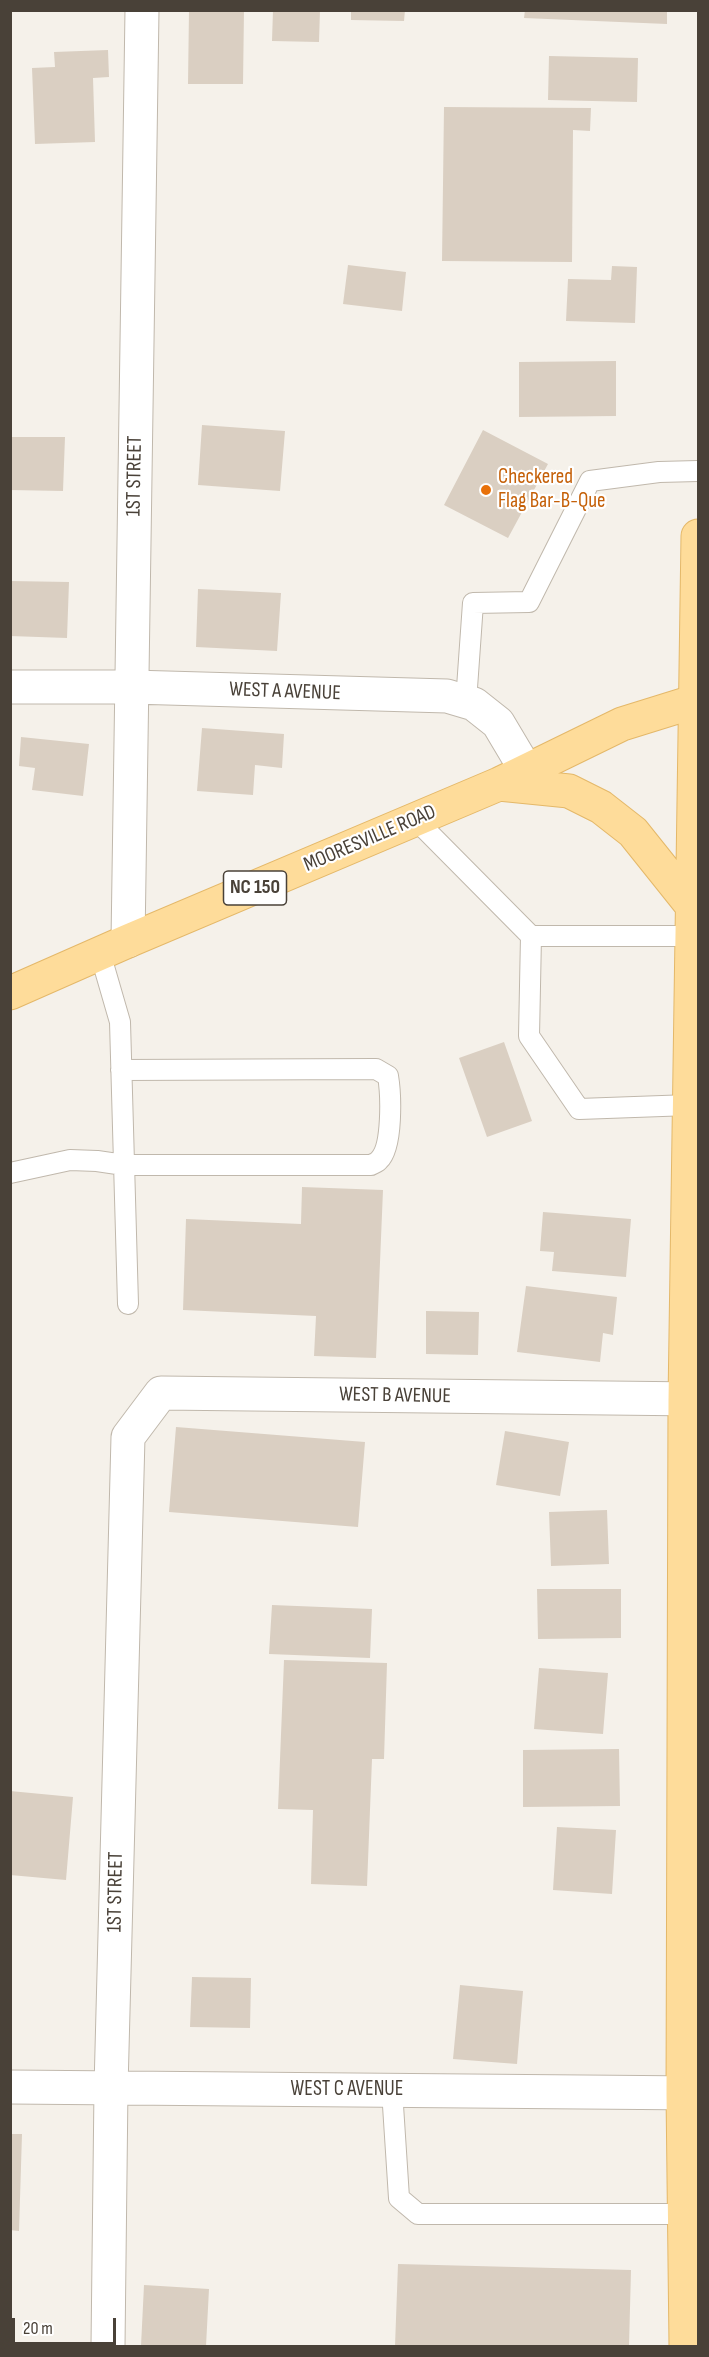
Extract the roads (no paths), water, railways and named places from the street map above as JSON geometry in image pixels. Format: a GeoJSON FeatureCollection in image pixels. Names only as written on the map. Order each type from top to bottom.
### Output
{"type":"FeatureCollection","features":[{"type":"Feature","properties":{"kind":"main road"},"geometry":{"type":"LineString","coordinates":[[686,2346],[684,2214],[691,2093],[690,1105],[699,536]]}},
{"type":"Feature","properties":{"kind":"main road","name":"MOORESVILLE ROAD"},"geometry":{"type":"LineString","coordinates":[[10,993],[416,820],[622,724],[696,701]]}},
{"type":"Feature","properties":{"kind":"main road"},"geometry":{"type":"LineString","coordinates":[[512,777],[569,791],[602,807],[633,832],[692,922]]}},
{"type":"Feature","properties":{"kind":"street","name":"1ST STREET"},"geometry":{"type":"LineString","coordinates":[[114,947],[132,687],[142,10]]}},
{"type":"Feature","properties":{"kind":"street","name":"WEST A AVENUE"},"geometry":{"type":"LineString","coordinates":[[10,687],[132,687],[447,696],[474,704],[498,723],[512,777]]}},
{"type":"Feature","properties":{"kind":"street","name":"WEST B AVENUE"},"geometry":{"type":"LineString","coordinates":[[128,1437],[160,1393],[692,1399]]}},
{"type":"Feature","properties":{"kind":"street","name":"1ST STREET"},"geometry":{"type":"LineString","coordinates":[[108,2346],[111,2088],[128,1437]]}},
{"type":"Feature","properties":{"kind":"street","name":"WEST C AVENUE"},"geometry":{"type":"LineString","coordinates":[[10,2087],[691,2093]]}},
{"type":"Feature","properties":{"kind":"lane"},"geometry":{"type":"LineString","coordinates":[[466,702],[473,603],[529,602],[590,481],[659,472],[699,471]]}},
{"type":"Feature","properties":{"kind":"lane"},"geometry":{"type":"LineString","coordinates":[[416,820],[531,936],[529,1036],[579,1109],[690,1105]]}},
{"type":"Feature","properties":{"kind":"lane"},"geometry":{"type":"LineString","coordinates":[[531,936],[692,922]]}},
{"type":"Feature","properties":{"kind":"lane"},"geometry":{"type":"LineString","coordinates":[[114,947],[120,1022],[128,1304]]}},
{"type":"Feature","properties":{"kind":"lane"},"geometry":{"type":"LineString","coordinates":[[10,1173],[70,1160],[124,1165],[371,1165],[380,1160],[388,1142],[390,1089],[388,1076],[376,1069],[121,1070]]}},
{"type":"Feature","properties":{"kind":"lane"},"geometry":{"type":"LineString","coordinates":[[392,2090],[399,2198],[418,2214],[684,2214]]}},
{"type":"Feature","properties":{"kind":"place","name":"Checkered Flag Bar-B-Que"},"geometry":{"type":"Point","coordinates":[486,490]}}]}
